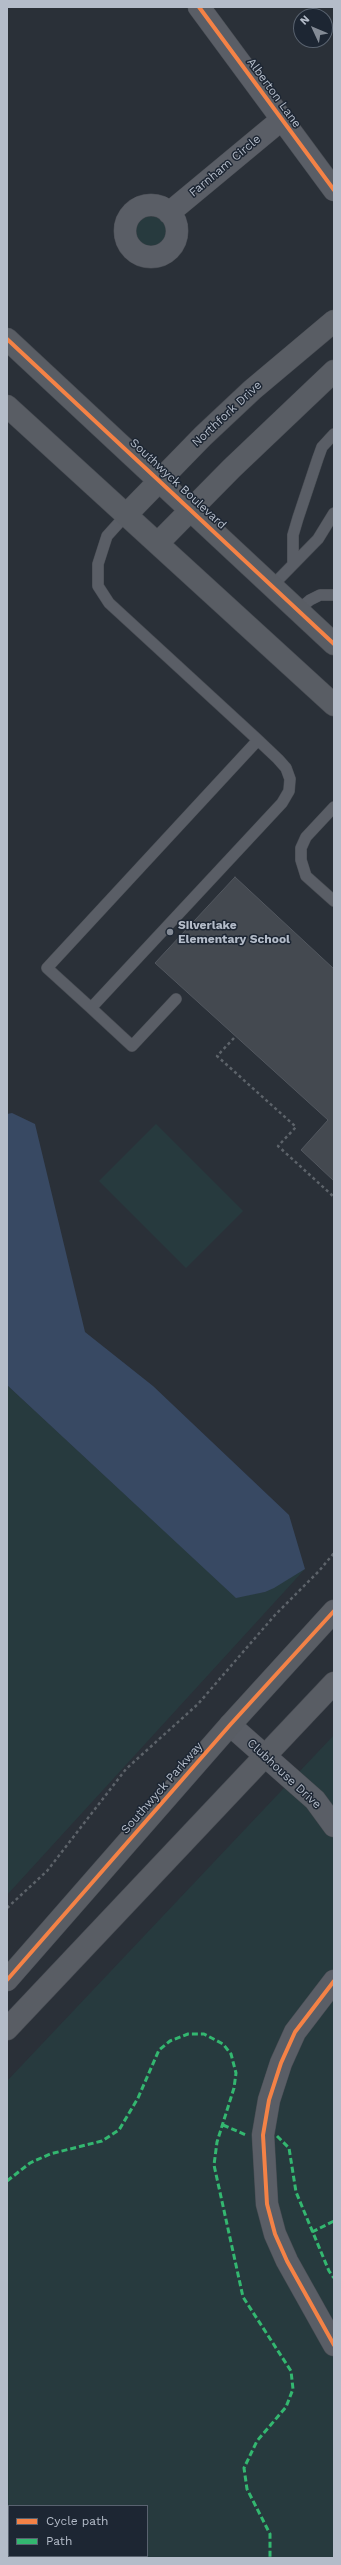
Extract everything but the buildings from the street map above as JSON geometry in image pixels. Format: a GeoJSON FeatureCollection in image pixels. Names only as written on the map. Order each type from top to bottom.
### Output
{"type":"FeatureCollection","features":[{"type":"Feature","properties":{"kind":"street","name":"Alberton Lane"},"geometry":{"type":"LineString","coordinates":[[198,7],[334,190]]}},
{"type":"Feature","properties":{"kind":"street","name":"Farnham Circle"},"geometry":{"type":"LineString","coordinates":[[169,213],[281,120]]}},
{"type":"Feature","properties":{"kind":"street","name":"Northfork Drive"},"geometry":{"type":"LineString","coordinates":[[126,515],[160,479],[252,390],[334,321]]}},
{"type":"Feature","properties":{"kind":"street","name":"Southwyck Boulevard"},"geometry":{"type":"LineString","coordinates":[[7,339],[160,479],[334,644]]}},
{"type":"Feature","properties":{"kind":"street"},"geometry":{"type":"LineString","coordinates":[[158,543],[332,376]]}},
{"type":"Feature","properties":{"kind":"street"},"geometry":{"type":"LineString","coordinates":[[10,416],[158,543],[334,705]]}},
{"type":"Feature","properties":{"kind":"street","name":"Southwyck Parkway"},"geometry":{"type":"LineString","coordinates":[[7,1980],[230,1725],[334,1610]]}},
{"type":"Feature","properties":{"kind":"street"},"geometry":{"type":"LineString","coordinates":[[7,2029],[267,1756],[334,1683]]}},
{"type":"Feature","properties":{"kind":"street","name":"Clubhouse Drive"},"geometry":{"type":"LineString","coordinates":[[230,1725],[267,1756],[315,1800],[334,1826]]}},
{"type":"Feature","properties":{"kind":"street"},"geometry":{"type":"LineString","coordinates":[[334,1981],[295,2032],[281,2063],[269,2100],[262,2136],[267,2204],[275,2234],[287,2261],[334,2345]]}},
{"type":"Feature","properties":{"kind":"lane"},"geometry":{"type":"LineString","coordinates":[[293,564],[293,535],[298,518],[322,447],[334,434]]}},
{"type":"Feature","properties":{"kind":"lane"},"geometry":{"type":"LineString","coordinates":[[272,586],[318,539],[334,513]]}},
{"type":"Feature","properties":{"kind":"lane"},"geometry":{"type":"LineString","coordinates":[[92,1008],[282,803],[289,791],[290,779],[286,768],[258,740],[110,603],[98,586],[98,564],[107,536],[126,515]]}},
{"type":"Feature","properties":{"kind":"lane"},"geometry":{"type":"LineString","coordinates":[[298,610],[310,600],[320,595],[334,594]]}},
{"type":"Feature","properties":{"kind":"lane"},"geometry":{"type":"LineString","coordinates":[[176,999],[132,1046],[47,968],[258,740]]}},
{"type":"Feature","properties":{"kind":"lane"},"geometry":{"type":"LineString","coordinates":[[334,807],[306,837],[301,848],[301,860],[306,876],[334,901]]}},
{"type":"Feature","properties":{"kind":"path"},"geometry":{"type":"LineString","coordinates":[[234,1038],[217,1056],[296,1127],[278,1146],[334,1197]]}},
{"type":"Feature","properties":{"kind":"path"},"geometry":{"type":"LineString","coordinates":[[7,1908],[47,1871],[126,1769],[198,1704],[256,1636],[319,1571],[334,1553]]}},
{"type":"Feature","properties":{"kind":"green space"},"geometry":{"type":"Polygon","coordinates":[[[144,216],[154,216],[163,220],[169,226],[172,231],[172,249],[163,260],[154,264],[144,264],[135,260],[129,254],[125,245],[125,235],[129,226],[135,220],[144,216]]]}},
{"type":"Feature","properties":{"kind":"green space"},"geometry":{"type":"Polygon","coordinates":[[[156,1124],[243,1211],[186,1268],[99,1181],[156,1124]]]}},
{"type":"Feature","properties":{"kind":"green space"},"geometry":{"type":"Polygon","coordinates":[[[7,1385],[236,1597],[265,1592],[305,1569],[7,1895],[7,1385]]]}},
{"type":"Feature","properties":{"kind":"green space"},"geometry":{"type":"Polygon","coordinates":[[[334,1735],[334,2558],[7,2558],[7,2081],[334,1735]]]}},
{"type":"Feature","properties":{"kind":"water"},"geometry":{"type":"Polygon","coordinates":[[[12,1113],[35,1124],[85,1332],[153,1386],[289,1515],[305,1569],[274,1588],[265,1592],[236,1598],[7,1385],[7,1114],[12,1113]]]}},
{"type":"Feature","properties":{"kind":"marked path"},"geometry":{"type":"LineString","coordinates":[[7,2181],[30,2163],[50,2154],[102,2141],[119,2130],[138,2098],[159,2050],[170,2041],[188,2034],[204,2034],[223,2044],[231,2054],[236,2073],[234,2088],[217,2142],[214,2165],[243,2297],[291,2371],[293,2389],[286,2407],[257,2441],[244,2468],[247,2489],[270,2534],[270,2558]]}},
{"type":"Feature","properties":{"kind":"marked path"},"geometry":{"type":"LineString","coordinates":[[223,2125],[246,2135]]}},
{"type":"Feature","properties":{"kind":"marked path"},"geometry":{"type":"LineString","coordinates":[[277,2136],[289,2148],[296,2192],[329,2271],[334,2278]]}},
{"type":"Feature","properties":{"kind":"marked path"},"geometry":{"type":"LineString","coordinates":[[312,2232],[334,2221]]}},
{"type":"Feature","properties":{"kind":"cycle path"},"geometry":{"type":"LineString","coordinates":[[199,7],[334,190]]}},
{"type":"Feature","properties":{"kind":"cycle path"},"geometry":{"type":"LineString","coordinates":[[7,339],[334,644]]}},
{"type":"Feature","properties":{"kind":"cycle path"},"geometry":{"type":"LineString","coordinates":[[7,1980],[230,1725],[334,1611]]}},
{"type":"Feature","properties":{"kind":"cycle path"},"geometry":{"type":"LineString","coordinates":[[334,1981],[295,2032],[281,2063],[269,2100],[263,2135],[267,2204],[275,2234],[287,2261],[334,2345]]}},
{"type":"Feature","properties":{"kind":"place","name":"Silverlake Elementary School"},"geometry":{"type":"Point","coordinates":[170,932]}}]}
